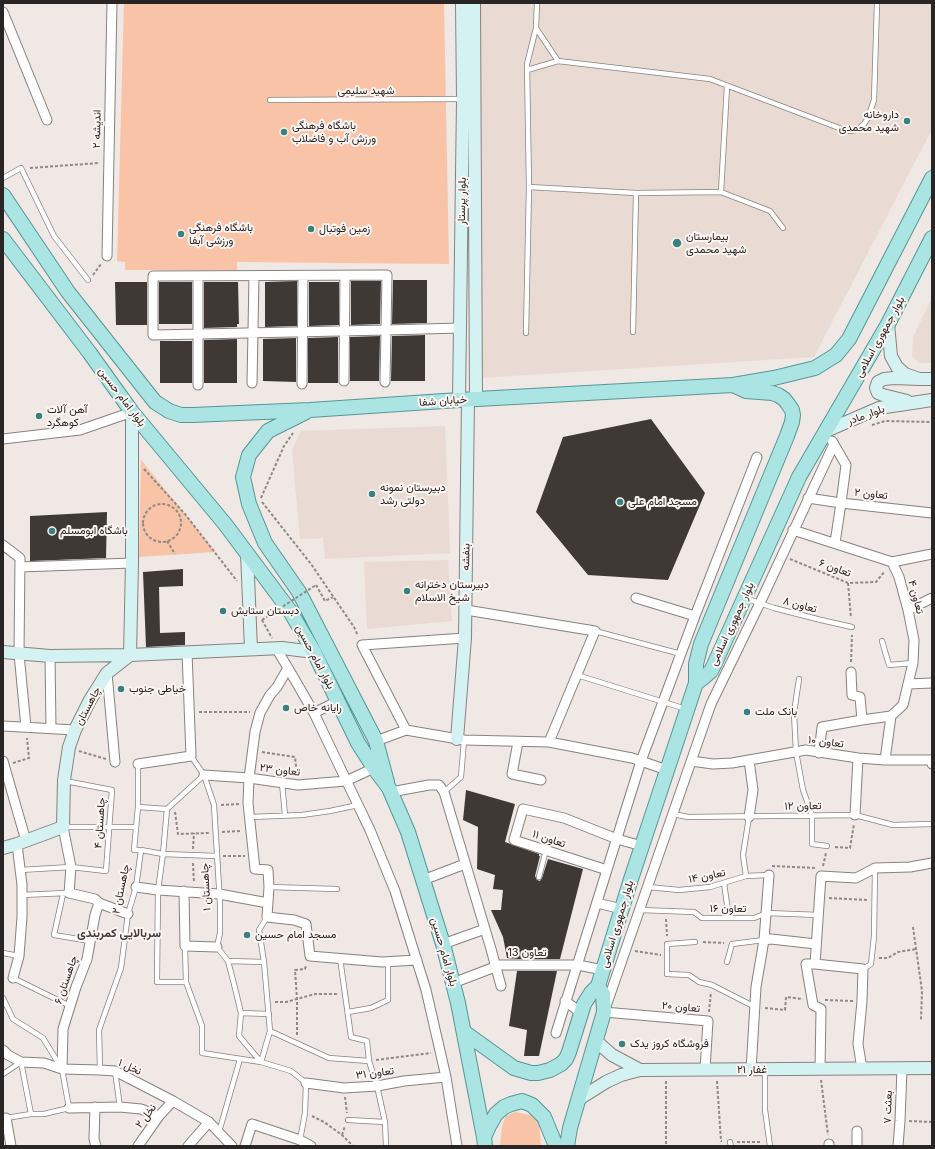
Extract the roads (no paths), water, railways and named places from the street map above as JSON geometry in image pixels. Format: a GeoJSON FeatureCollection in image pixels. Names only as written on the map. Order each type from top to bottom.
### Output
{"type":"FeatureCollection","features":[{"type":"Feature","properties":{"kind":"main road"},"geometry":{"type":"LineString","coordinates":[[733,385],[774,378],[815,368],[836,355],[849,339],[932,178]]}},
{"type":"Feature","properties":{"kind":"main road","name":"بلوار امام حسین"},"geometry":{"type":"LineString","coordinates":[[3,195],[68,292],[155,402]]}},
{"type":"Feature","properties":{"kind":"main road","name":"بلوار جمهوری اسلامی"},"geometry":{"type":"LineString","coordinates":[[598,986],[696,682],[703,678],[714,665],[799,476],[888,324],[932,238]]}},
{"type":"Feature","properties":{"kind":"main road","name":"بلوار امام حسین"},"geometry":{"type":"LineString","coordinates":[[3,239],[89,352],[132,412],[225,524],[290,611],[314,652],[358,743],[390,790],[408,832],[444,944],[464,1032],[484,1141]]}},
{"type":"Feature","properties":{"kind":"main road","name":"خیابان شفا"},"geometry":{"type":"LineString","coordinates":[[155,402],[169,411],[181,415],[310,410],[468,399],[733,385]]}},
{"type":"Feature","properties":{"kind":"main road"},"geometry":{"type":"LineString","coordinates":[[696,682],[696,664],[701,644],[787,436],[793,415],[788,404],[778,395],[746,390],[733,385]]}},
{"type":"Feature","properties":{"kind":"main road"},"geometry":{"type":"LineString","coordinates":[[310,410],[268,431],[249,455],[243,477],[249,504],[265,543],[299,592],[376,741],[390,790]]}},
{"type":"Feature","properties":{"kind":"main road"},"geometry":{"type":"LineString","coordinates":[[464,1032],[514,1068],[538,1073],[555,1068],[566,1059],[580,1012],[591,992],[598,986],[603,994],[604,1012],[570,1128],[567,1146]]}},
{"type":"Feature","properties":{"kind":"main road"},"geometry":{"type":"LineString","coordinates":[[484,1141],[488,1126],[496,1114],[504,1107],[522,1101],[532,1105],[544,1117],[556,1146]]}},
{"type":"Feature","properties":{"kind":"street","name":"اندیشه ۲"},"geometry":{"type":"LineString","coordinates":[[107,256],[112,3]]}},
{"type":"Feature","properties":{"kind":"street","name":"بلوار پرستار"},"geometry":{"type":"LineString","coordinates":[[462,3],[469,100],[468,399]]}},
{"type":"Feature","properties":{"kind":"street","name":"بلوار پرستار"},"geometry":{"type":"LineString","coordinates":[[468,399],[460,328],[474,3]]}},
{"type":"Feature","properties":{"kind":"street"},"geometry":{"type":"LineString","coordinates":[[3,12],[47,120]]}},
{"type":"Feature","properties":{"kind":"street"},"geometry":{"type":"LineString","coordinates":[[385,382],[386,330],[387,275],[153,276],[153,335],[303,332],[386,330],[460,328]]}},
{"type":"Feature","properties":{"kind":"street"},"geometry":{"type":"LineString","coordinates":[[198,276],[198,385]]}},
{"type":"Feature","properties":{"kind":"street"},"geometry":{"type":"LineString","coordinates":[[252,383],[254,276]]}},
{"type":"Feature","properties":{"kind":"street"},"geometry":{"type":"LineString","coordinates":[[302,384],[303,276]]}},
{"type":"Feature","properties":{"kind":"street"},"geometry":{"type":"LineString","coordinates":[[344,381],[345,276]]}},
{"type":"Feature","properties":{"kind":"street"},"geometry":{"type":"LineString","coordinates":[[888,324],[891,356],[897,367],[905,374],[919,379]]}},
{"type":"Feature","properties":{"kind":"street"},"geometry":{"type":"LineString","coordinates":[[912,403],[883,395],[878,392],[876,388],[878,382],[884,379],[894,378],[932,379]]}},
{"type":"Feature","properties":{"kind":"street","name":"بنفشه"},"geometry":{"type":"LineString","coordinates":[[461,739],[466,610],[468,399]]}},
{"type":"Feature","properties":{"kind":"street","name":"بلوار مادر"},"geometry":{"type":"LineString","coordinates":[[826,431],[879,408],[932,400]]}},
{"type":"Feature","properties":{"kind":"street"},"geometry":{"type":"LineString","coordinates":[[3,439],[80,430],[132,412],[132,563],[130,655]]}},
{"type":"Feature","properties":{"kind":"street"},"geometry":{"type":"LineString","coordinates":[[826,431],[846,465],[835,543]]}},
{"type":"Feature","properties":{"kind":"street"},"geometry":{"type":"LineString","coordinates":[[604,1012],[711,704],[834,444]]}},
{"type":"Feature","properties":{"kind":"street"},"geometry":{"type":"LineString","coordinates":[[556,1033],[641,761],[686,638],[757,457]]}},
{"type":"Feature","properties":{"kind":"street","name":"تعاون ۲"},"geometry":{"type":"LineString","coordinates":[[808,498],[932,513]]}},
{"type":"Feature","properties":{"kind":"street"},"geometry":{"type":"LineString","coordinates":[[793,530],[892,562],[932,554]]}},
{"type":"Feature","properties":{"kind":"street"},"geometry":{"type":"LineString","coordinates":[[3,545],[20,558],[19,654],[26,726]]}},
{"type":"Feature","properties":{"kind":"street"},"geometry":{"type":"LineString","coordinates":[[247,553],[251,649]]}},
{"type":"Feature","properties":{"kind":"street","name":"تعاون ۴"},"geometry":{"type":"LineString","coordinates":[[884,760],[891,716],[902,705],[908,684],[913,663],[914,640],[908,610],[892,562]]}},
{"type":"Feature","properties":{"kind":"street"},"geometry":{"type":"LineString","coordinates":[[20,567],[132,563]]}},
{"type":"Feature","properties":{"kind":"street"},"geometry":{"type":"LineString","coordinates":[[636,598],[695,616]]}},
{"type":"Feature","properties":{"kind":"street"},"geometry":{"type":"LineString","coordinates":[[908,610],[932,598]]}},
{"type":"Feature","properties":{"kind":"street"},"geometry":{"type":"LineString","coordinates":[[466,610],[595,631],[549,742]]}},
{"type":"Feature","properties":{"kind":"street"},"geometry":{"type":"LineString","coordinates":[[406,730],[362,645],[465,638]]}},
{"type":"Feature","properties":{"kind":"street"},"geometry":{"type":"LineString","coordinates":[[686,638],[701,644]]}},
{"type":"Feature","properties":{"kind":"street"},"geometry":{"type":"LineString","coordinates":[[276,648],[314,713],[370,830],[395,891],[426,990],[446,1077],[457,1146]]}},
{"type":"Feature","properties":{"kind":"street"},"geometry":{"type":"LineString","coordinates":[[3,652],[50,656],[130,655],[276,648],[314,652]]}},
{"type":"Feature","properties":{"kind":"street"},"geometry":{"type":"LineString","coordinates":[[138,764],[191,756],[186,652]]}},
{"type":"Feature","properties":{"kind":"street","name":"چاهستان"},"geometry":{"type":"LineString","coordinates":[[62,827],[64,780],[69,747],[75,730],[90,700],[107,673],[130,655]]}},
{"type":"Feature","properties":{"kind":"street"},"geometry":{"type":"LineString","coordinates":[[50,656],[51,728]]}},
{"type":"Feature","properties":{"kind":"street"},"geometry":{"type":"LineString","coordinates":[[288,668],[260,713],[255,732],[249,778],[248,803],[256,869],[268,870],[269,887],[267,917],[294,920],[306,924],[310,956],[382,962],[417,960]]}},
{"type":"Feature","properties":{"kind":"street"},"geometry":{"type":"LineString","coordinates":[[851,672],[852,695],[860,697],[862,720]]}},
{"type":"Feature","properties":{"kind":"street"},"geometry":{"type":"LineString","coordinates":[[107,673],[115,762]]}},
{"type":"Feature","properties":{"kind":"street"},"geometry":{"type":"LineString","coordinates":[[908,684],[932,684]]}},
{"type":"Feature","properties":{"kind":"street"},"geometry":{"type":"LineString","coordinates":[[314,713],[338,701]]}},
{"type":"Feature","properties":{"kind":"street"},"geometry":{"type":"LineString","coordinates":[[819,753],[822,727],[891,716]]}},
{"type":"Feature","properties":{"kind":"street"},"geometry":{"type":"LineString","coordinates":[[3,726],[26,726],[75,730]]}},
{"type":"Feature","properties":{"kind":"street"},"geometry":{"type":"LineString","coordinates":[[376,741],[406,730],[461,739],[549,742],[632,758],[667,770]]}},
{"type":"Feature","properties":{"kind":"street"},"geometry":{"type":"LineString","coordinates":[[518,742],[512,774],[541,780]]}},
{"type":"Feature","properties":{"kind":"street","name":"تعاون ۱۰"},"geometry":{"type":"LineString","coordinates":[[691,761],[713,764],[732,763],[806,750],[858,758],[932,761]]}},
{"type":"Feature","properties":{"kind":"street"},"geometry":{"type":"LineString","coordinates":[[855,815],[858,758]]}},
{"type":"Feature","properties":{"kind":"street"},"geometry":{"type":"LineString","coordinates":[[748,760],[753,790],[749,817]]}},
{"type":"Feature","properties":{"kind":"street"},"geometry":{"type":"LineString","coordinates":[[4,764],[21,843],[20,870],[22,917],[19,956],[13,978]]}},
{"type":"Feature","properties":{"kind":"street","name":"تعاون ۲۳"},"geometry":{"type":"LineString","coordinates":[[204,775],[249,778],[298,785],[346,781],[374,768]]}},
{"type":"Feature","properties":{"kind":"street"},"geometry":{"type":"LineString","coordinates":[[390,790],[440,785],[444,792],[501,986]]}},
{"type":"Feature","properties":{"kind":"street","name":"تعاون ۱۱"},"geometry":{"type":"LineString","coordinates":[[607,870],[514,840],[523,809],[564,818],[617,839]]}},
{"type":"Feature","properties":{"kind":"street"},"geometry":{"type":"LineString","coordinates":[[3,848],[21,843],[62,827],[71,867],[66,893],[95,899],[99,903],[128,914]]}},
{"type":"Feature","properties":{"kind":"street"},"geometry":{"type":"LineString","coordinates":[[617,839],[642,846]]}},
{"type":"Feature","properties":{"kind":"street"},"geometry":{"type":"LineString","coordinates":[[815,964],[821,876],[856,878],[875,868],[910,867],[932,863]]}},
{"type":"Feature","properties":{"kind":"street"},"geometry":{"type":"LineString","coordinates":[[423,880],[465,864]]}},
{"type":"Feature","properties":{"kind":"street"},"geometry":{"type":"LineString","coordinates":[[751,1070],[756,987],[764,940],[769,875]]}},
{"type":"Feature","properties":{"kind":"street"},"geometry":{"type":"LineString","coordinates":[[136,887],[219,894],[268,903]]}},
{"type":"Feature","properties":{"kind":"street"},"geometry":{"type":"LineString","coordinates":[[184,891],[185,946],[217,947]]}},
{"type":"Feature","properties":{"kind":"street","name":"چاهستان ۶"},"geometry":{"type":"LineString","coordinates":[[62,1068],[63,1029],[87,959],[95,915],[99,903]]}},
{"type":"Feature","properties":{"kind":"street"},"geometry":{"type":"LineString","coordinates":[[597,903],[622,909]]}},
{"type":"Feature","properties":{"kind":"street"},"geometry":{"type":"LineString","coordinates":[[444,944],[485,929]]}},
{"type":"Feature","properties":{"kind":"street"},"geometry":{"type":"LineString","coordinates":[[764,940],[771,939],[816,944]]}},
{"type":"Feature","properties":{"kind":"street"},"geometry":{"type":"LineString","coordinates":[[820,1069],[821,1009],[813,1005],[806,964],[862,969],[862,1001],[858,1044],[862,1069]]}},
{"type":"Feature","properties":{"kind":"street","name":"تعاون 13"},"geometry":{"type":"LineString","coordinates":[[453,983],[500,965],[578,965],[603,970]]}},
{"type":"Feature","properties":{"kind":"street"},"geometry":{"type":"LineString","coordinates":[[565,1001],[580,1012]]}},
{"type":"Feature","properties":{"kind":"street","name":"تعاون ۲۰"},"geometry":{"type":"LineString","coordinates":[[604,1012],[708,1021],[710,1070]]}},
{"type":"Feature","properties":{"kind":"street"},"geometry":{"type":"LineString","coordinates":[[596,1041],[612,1055],[640,1070]]}},
{"type":"Feature","properties":{"kind":"street"},"geometry":{"type":"LineString","coordinates":[[3,1050],[8,1055],[21,1062]]}},
{"type":"Feature","properties":{"kind":"street","name":"نخل ۱"},"geometry":{"type":"LineString","coordinates":[[21,1062],[44,1063],[62,1068],[115,1071],[173,1101],[209,1122],[232,1146]]}},
{"type":"Feature","properties":{"kind":"street","name":"غفار ۲۱"},"geometry":{"type":"LineString","coordinates":[[579,1099],[606,1082],[621,1075],[640,1070],[932,1068]]}},
{"type":"Feature","properties":{"kind":"street","name":"بعثت ۷"},"geometry":{"type":"LineString","coordinates":[[898,1146],[902,1069]]}},
{"type":"Feature","properties":{"kind":"street","name":"تعاون ۳۱"},"geometry":{"type":"LineString","coordinates":[[306,1083],[344,1088],[377,1086],[404,1081],[446,1077]]}},
{"type":"Feature","properties":{"kind":"street","name":"نخل ۲"},"geometry":{"type":"LineString","coordinates":[[138,1146],[159,1116],[173,1101]]}},
{"type":"Feature","properties":{"kind":"street"},"geometry":{"type":"LineString","coordinates":[[95,1107],[94,1139],[96,1146]]}},
{"type":"Feature","properties":{"kind":"street"},"geometry":{"type":"LineString","coordinates":[[69,1108],[120,1107],[141,1109],[159,1116]]}},
{"type":"Feature","properties":{"kind":"street"},"geometry":{"type":"LineString","coordinates":[[6,1118],[12,1146]]}},
{"type":"Feature","properties":{"kind":"street"},"geometry":{"type":"LineString","coordinates":[[188,1146],[209,1122]]}},
{"type":"Feature","properties":{"kind":"street"},"geometry":{"type":"LineString","coordinates":[[245,1146],[252,1124],[300,1140],[311,1146]]}},
{"type":"Feature","properties":{"kind":"street"},"geometry":{"type":"LineString","coordinates":[[856,1146],[857,1131]]}},
{"type":"Feature","properties":{"kind":"lane"},"geometry":{"type":"LineString","coordinates":[[526,333],[528,187],[527,64],[536,28],[537,3]]}},
{"type":"Feature","properties":{"kind":"lane"},"geometry":{"type":"LineString","coordinates":[[528,70],[558,62],[710,79],[848,131],[857,130],[868,118],[874,100],[877,3]]}},
{"type":"Feature","properties":{"kind":"lane"},"geometry":{"type":"LineString","coordinates":[[536,28],[558,62]]}},
{"type":"Feature","properties":{"kind":"lane"},"geometry":{"type":"LineString","coordinates":[[721,192],[727,86]]}},
{"type":"Feature","properties":{"kind":"lane","name":"شهید سلیمی"},"geometry":{"type":"LineString","coordinates":[[270,100],[469,100]]}},
{"type":"Feature","properties":{"kind":"lane"},"geometry":{"type":"LineString","coordinates":[[3,178],[21,168],[54,236],[88,280]]}},
{"type":"Feature","properties":{"kind":"lane"},"geometry":{"type":"LineString","coordinates":[[528,187],[636,193],[721,192],[770,211],[783,228]]}},
{"type":"Feature","properties":{"kind":"lane"},"geometry":{"type":"LineString","coordinates":[[633,332],[636,193]]}},
{"type":"Feature","properties":{"kind":"lane","name":"تعاون ۸"},"geometry":{"type":"LineString","coordinates":[[744,597],[821,620],[852,627]]}},
{"type":"Feature","properties":{"kind":"lane"},"geometry":{"type":"LineString","coordinates":[[595,631],[681,654]]}},
{"type":"Feature","properties":{"kind":"lane"},"geometry":{"type":"LineString","coordinates":[[882,640],[889,665],[913,663]]}},
{"type":"Feature","properties":{"kind":"lane"},"geometry":{"type":"LineString","coordinates":[[577,675],[687,709]]}},
{"type":"Feature","properties":{"kind":"lane"},"geometry":{"type":"LineString","coordinates":[[799,679],[794,713],[796,752],[803,790],[812,815],[812,844],[827,846]]}},
{"type":"Feature","properties":{"kind":"lane"},"geometry":{"type":"LineString","coordinates":[[444,792],[460,777],[461,739]]}},
{"type":"Feature","properties":{"kind":"lane","name":"چاهستان ۱"},"geometry":{"type":"LineString","coordinates":[[191,756],[204,775],[214,805],[220,933],[217,947]]}},
{"type":"Feature","properties":{"kind":"lane","name":"چاهستان ۲"},"geometry":{"type":"LineString","coordinates":[[100,1070],[98,1030],[121,968],[128,914],[136,887],[141,850],[134,850],[138,807],[138,764]]}},
{"type":"Feature","properties":{"kind":"lane"},"geometry":{"type":"LineString","coordinates":[[186,982],[158,982],[158,890],[167,809],[204,775]]}},
{"type":"Feature","properties":{"kind":"lane","name":"چاهستان ۴"},"geometry":{"type":"LineString","coordinates":[[64,780],[112,790],[106,871],[71,867]]}},
{"type":"Feature","properties":{"kind":"lane"},"geometry":{"type":"LineString","coordinates":[[282,782],[285,815]]}},
{"type":"Feature","properties":{"kind":"lane"},"geometry":{"type":"LineString","coordinates":[[250,817],[302,815],[358,805]]}},
{"type":"Feature","properties":{"kind":"lane"},"geometry":{"type":"LineString","coordinates":[[138,807],[167,809]]}},
{"type":"Feature","properties":{"kind":"lane","name":"تعاون ۱۲"},"geometry":{"type":"LineString","coordinates":[[673,814],[688,817],[855,815],[892,825],[932,824]]}},
{"type":"Feature","properties":{"kind":"lane"},"geometry":{"type":"LineString","coordinates":[[746,876],[743,855],[749,817]]}},
{"type":"Feature","properties":{"kind":"lane"},"geometry":{"type":"LineString","coordinates":[[62,827],[136,827]]}},
{"type":"Feature","properties":{"kind":"lane"},"geometry":{"type":"LineString","coordinates":[[141,850],[163,854],[217,856]]}},
{"type":"Feature","properties":{"kind":"lane"},"geometry":{"type":"LineString","coordinates":[[539,877],[546,850]]}},
{"type":"Feature","properties":{"kind":"lane"},"geometry":{"type":"LineString","coordinates":[[20,870],[71,867]]}},
{"type":"Feature","properties":{"kind":"lane"},"geometry":{"type":"LineString","coordinates":[[862,969],[870,964],[874,936],[875,868]]}},
{"type":"Feature","properties":{"kind":"lane","name":"تعاون ۱۴"},"geometry":{"type":"LineString","coordinates":[[648,887],[679,890],[710,887],[746,876],[769,875]]}},
{"type":"Feature","properties":{"kind":"lane"},"geometry":{"type":"LineString","coordinates":[[724,883],[728,918]]}},
{"type":"Feature","properties":{"kind":"lane"},"geometry":{"type":"LineString","coordinates":[[269,887],[337,889]]}},
{"type":"Feature","properties":{"kind":"lane"},"geometry":{"type":"LineString","coordinates":[[22,895],[66,893],[54,935],[90,941]]}},
{"type":"Feature","properties":{"kind":"lane","name":"تعاون ۱۶"},"geometry":{"type":"LineString","coordinates":[[640,910],[694,912],[702,918],[754,918],[767,914],[819,915]]}},
{"type":"Feature","properties":{"kind":"lane"},"geometry":{"type":"LineString","coordinates":[[261,1062],[270,1031],[264,962],[259,930],[267,917]]}},
{"type":"Feature","properties":{"kind":"lane"},"geometry":{"type":"LineString","coordinates":[[727,962],[732,944],[764,940]]}},
{"type":"Feature","properties":{"kind":"lane"},"geometry":{"type":"LineString","coordinates":[[695,942],[667,944],[668,974],[689,975],[699,982],[712,985],[755,1007]]}},
{"type":"Feature","properties":{"kind":"lane"},"geometry":{"type":"LineString","coordinates":[[185,946],[186,982],[202,1026],[202,1053],[261,1062],[291,1071],[306,1083],[306,1113],[300,1140]]}},
{"type":"Feature","properties":{"kind":"lane"},"geometry":{"type":"LineString","coordinates":[[217,947],[228,961],[241,1013],[239,1036],[261,1062]]}},
{"type":"Feature","properties":{"kind":"lane"},"geometry":{"type":"LineString","coordinates":[[3,953],[19,956]]}},
{"type":"Feature","properties":{"kind":"lane"},"geometry":{"type":"LineString","coordinates":[[340,958],[351,1036],[367,1041],[369,1061],[377,1086],[385,1122],[386,1146]]}},
{"type":"Feature","properties":{"kind":"lane"},"geometry":{"type":"LineString","coordinates":[[228,961],[264,962]]}},
{"type":"Feature","properties":{"kind":"lane"},"geometry":{"type":"LineString","coordinates":[[348,1012],[371,1008],[388,1000],[388,962]]}},
{"type":"Feature","properties":{"kind":"lane"},"geometry":{"type":"LineString","coordinates":[[13,978],[70,1006]]}},
{"type":"Feature","properties":{"kind":"lane"},"geometry":{"type":"LineString","coordinates":[[3,998],[13,1019],[43,1038],[62,1068],[69,1108],[44,1114],[31,1114],[6,1118]]}},
{"type":"Feature","properties":{"kind":"lane"},"geometry":{"type":"LineString","coordinates":[[241,1013],[268,1014]]}},
{"type":"Feature","properties":{"kind":"lane"},"geometry":{"type":"LineString","coordinates":[[270,1031],[329,1058],[369,1061]]}},
{"type":"Feature","properties":{"kind":"lane"},"geometry":{"type":"LineString","coordinates":[[219,1132],[240,1059]]}},
{"type":"Feature","properties":{"kind":"lane"},"geometry":{"type":"LineString","coordinates":[[3,1074],[21,1062],[31,1114]]}},
{"type":"Feature","properties":{"kind":"lane"},"geometry":{"type":"LineString","coordinates":[[765,1070],[765,1110],[770,1144]]}},
{"type":"Feature","properties":{"kind":"lane"},"geometry":{"type":"LineString","coordinates":[[115,1071],[120,1107]]}},
{"type":"Feature","properties":{"kind":"lane"},"geometry":{"type":"LineString","coordinates":[[348,1120],[385,1122]]}},
{"type":"Feature","properties":{"kind":"place","name":"داروخانه شهید محمدی"},"geometry":{"type":"Point","coordinates":[907,121]}},
{"type":"Feature","properties":{"kind":"place","name":"باشگاه فرهنگی ورزش آب و فاضلاب"},"geometry":{"type":"Point","coordinates":[284,132]}},
{"type":"Feature","properties":{"kind":"place","name":"زمین فوتبال"},"geometry":{"type":"Point","coordinates":[311,229]}},
{"type":"Feature","properties":{"kind":"place","name":"باشگاه فرهنگی ورزشی آبفا"},"geometry":{"type":"Point","coordinates":[181,234]}},
{"type":"Feature","properties":{"kind":"place","name":"بیمارستان شهید محمدی"},"geometry":{"type":"Point","coordinates":[677,243]}},
{"type":"Feature","properties":{"kind":"place","name":"آهن آلات کوهگرد"},"geometry":{"type":"Point","coordinates":[39,416]}},
{"type":"Feature","properties":{"kind":"place","name":"دبیرستان نمونه دولتی رشد"},"geometry":{"type":"Point","coordinates":[372,494]}},
{"type":"Feature","properties":{"kind":"place","name":"مسجد امام علی"},"geometry":{"type":"Point","coordinates":[620,502]}},
{"type":"Feature","properties":{"kind":"place","name":"باشگاه ابومسلم"},"geometry":{"type":"Point","coordinates":[52,531]}},
{"type":"Feature","properties":{"kind":"place","name":"دبیرستان دخترانه شیخ الاسلام"},"geometry":{"type":"Point","coordinates":[407,591]}},
{"type":"Feature","properties":{"kind":"place","name":"دبستان ستایش"},"geometry":{"type":"Point","coordinates":[223,611]}},
{"type":"Feature","properties":{"kind":"place","name":"خیاطی جنوب"},"geometry":{"type":"Point","coordinates":[121,689]}},
{"type":"Feature","properties":{"kind":"place","name":"رایانه خاص"},"geometry":{"type":"Point","coordinates":[286,708]}},
{"type":"Feature","properties":{"kind":"place","name":"بانک ملت"},"geometry":{"type":"Point","coordinates":[747,712]}},
{"type":"Feature","properties":{"kind":"place","name":"مسجد امام حسین"},"geometry":{"type":"Point","coordinates":[247,935]}},
{"type":"Feature","properties":{"kind":"place","name":"فروشگاه کروز یدک"},"geometry":{"type":"Point","coordinates":[622,1044]}},
{"type":"Feature","properties":{"kind":"district","name":"سربالایی کمربندی"},"geometry":{"type":"Point","coordinates":[119,933]}}]}
